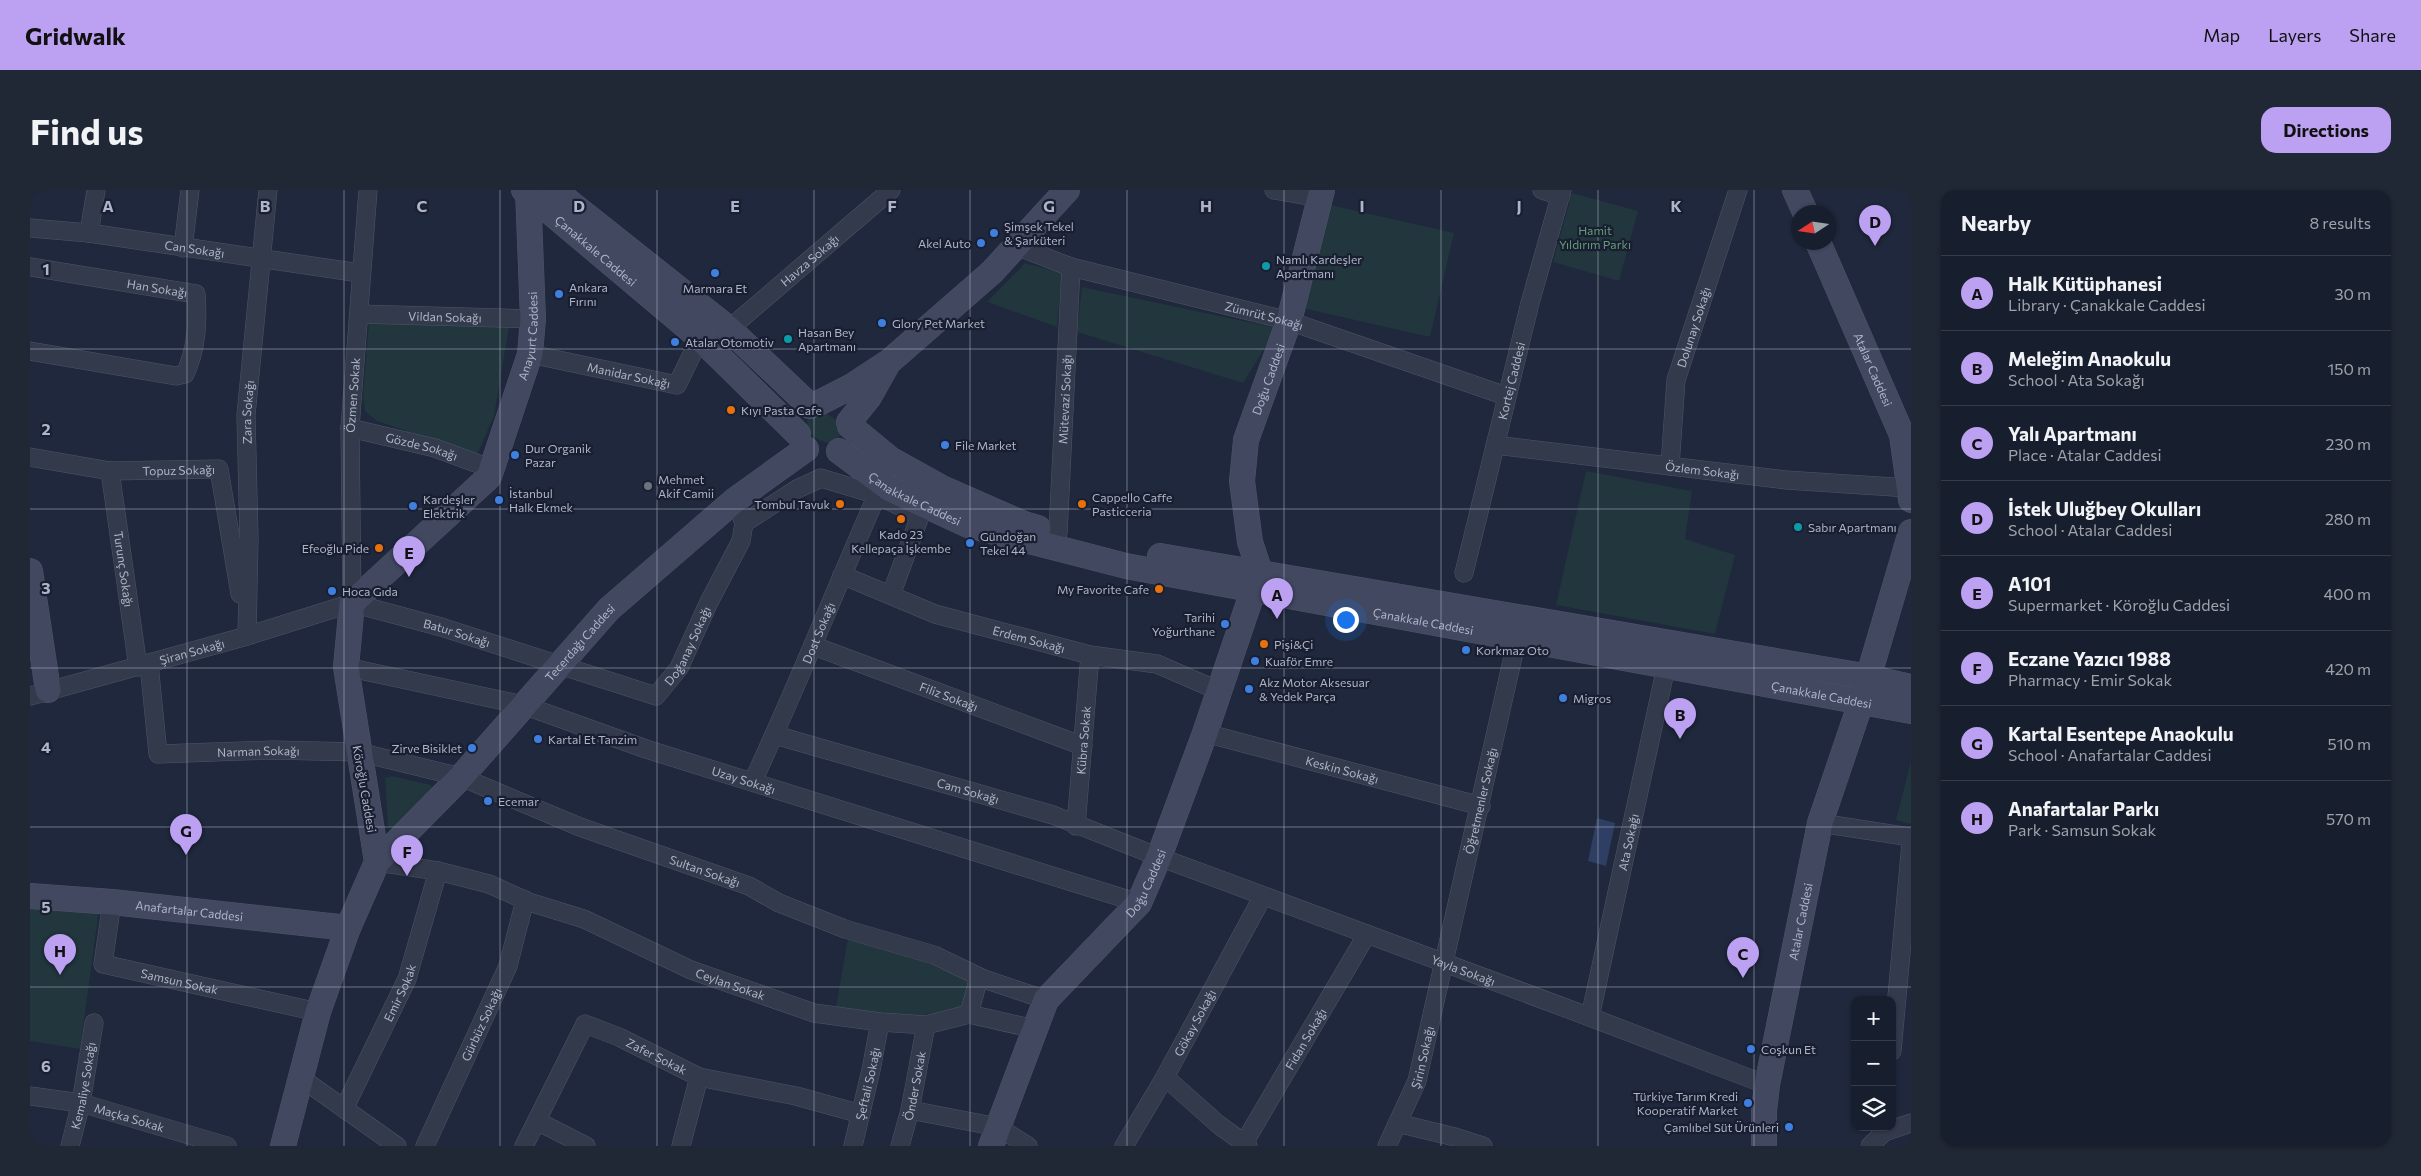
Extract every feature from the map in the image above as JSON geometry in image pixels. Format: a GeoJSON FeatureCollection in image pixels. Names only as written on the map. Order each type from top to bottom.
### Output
{"type":"FeatureCollection","features":[{"type":"Feature","properties":{"kind":"street"},"geometry":{"type":"LineString","coordinates":[[89,234],[96,190]]}},
{"type":"Feature","properties":{"kind":"street"},"geometry":{"type":"LineString","coordinates":[[183,248],[190,190]]}},
{"type":"Feature","properties":{"kind":"street","name":"Zara Sokağı"},"geometry":{"type":"LineString","coordinates":[[247,636],[246,415],[268,190]]}},
{"type":"Feature","properties":{"kind":"street","name":"Özmen Sokak"},"geometry":{"type":"LineString","coordinates":[[352,602],[350,428],[360,273],[368,190]]}},
{"type":"Feature","properties":{"kind":"street","name":"Çanakkale Caddesi"},"geometry":{"type":"LineString","coordinates":[[554,190],[729,329],[814,404]]}},
{"type":"Feature","properties":{"kind":"street","name":"Havza Sokağı"},"geometry":{"type":"LineString","coordinates":[[729,329],[891,190]]}},
{"type":"Feature","properties":{"kind":"street"},"geometry":{"type":"LineString","coordinates":[[890,361],[870,397],[850,424],[848,440],[839,451],[822,456],[802,442],[799,418],[814,404],[852,386],[890,361],[992,272],[1067,190]]}},
{"type":"Feature","properties":{"kind":"street"},"geometry":{"type":"LineString","coordinates":[[1274,190],[1321,194]]}},
{"type":"Feature","properties":{"kind":"street"},"geometry":{"type":"LineString","coordinates":[[1542,190],[1561,193]]}},
{"type":"Feature","properties":{"kind":"street","name":"Dolunay Sokağı"},"geometry":{"type":"LineString","coordinates":[[1670,466],[1676,380],[1738,190]]}},
{"type":"Feature","properties":{"kind":"street"},"geometry":{"type":"LineString","coordinates":[[1795,190],[1801,205]]}},
{"type":"Feature","properties":{"kind":"street","name":"Çanakkale Caddesi"},"geometry":{"type":"LineString","coordinates":[[527,191],[700,338],[802,442]]}},
{"type":"Feature","properties":{"kind":"street","name":"Anayurt Caddesi"},"geometry":{"type":"LineString","coordinates":[[490,473],[530,354],[533,319],[527,191]]}},
{"type":"Feature","properties":{"kind":"street","name":"Kortej Caddesi"},"geometry":{"type":"LineString","coordinates":[[1464,573],[1506,396],[1561,193]]}},
{"type":"Feature","properties":{"kind":"street","name":"Doğu Caddesi"},"geometry":{"type":"LineString","coordinates":[[995,1137],[1046,1000],[1139,903],[1159,858],[1257,581],[1242,481],[1246,440],[1289,321],[1321,194]]}},
{"type":"Feature","properties":{"kind":"street","name":"Can Sokağı"},"geometry":{"type":"LineString","coordinates":[[30,228],[89,234],[360,273]]}},
{"type":"Feature","properties":{"kind":"street","name":"Zümrüt Sokağı"},"geometry":{"type":"LineString","coordinates":[[1016,246],[1071,267],[1289,321],[1506,396]]}},
{"type":"Feature","properties":{"kind":"street","name":"Atalar Caddesi"},"geometry":{"type":"LineString","coordinates":[[1821,250],[1902,435],[1910,482]]}},
{"type":"Feature","properties":{"kind":"street","name":"Han Sokağı"},"geometry":{"type":"LineString","coordinates":[[30,267],[196,294],[198,318],[197,336],[188,367],[185,374],[176,376],[30,351]]}},
{"type":"Feature","properties":{"kind":"street","name":"Mütevazi Sokağı"},"geometry":{"type":"LineString","coordinates":[[1058,533],[1071,267]]}},
{"type":"Feature","properties":{"kind":"street","name":"Vildan Sokağı"},"geometry":{"type":"LineString","coordinates":[[358,314],[533,319]]}},
{"type":"Feature","properties":{"kind":"street","name":"Manidar Sokağı"},"geometry":{"type":"LineString","coordinates":[[530,354],[677,385],[700,338]]}},
{"type":"Feature","properties":{"kind":"street"},"geometry":{"type":"LineString","coordinates":[[814,404],[836,405],[843,410],[850,424]]}},
{"type":"Feature","properties":{"kind":"street","name":"Çanakkale Caddesi"},"geometry":{"type":"LineString","coordinates":[[850,424],[890,459],[944,489],[1024,524],[1257,581],[1517,640],[1911,711]]}},
{"type":"Feature","properties":{"kind":"street","name":"Gözde Sokağı"},"geometry":{"type":"LineString","coordinates":[[350,428],[435,448],[490,473]]}},
{"type":"Feature","properties":{"kind":"street","name":"Tecerdağı Caddesi"},"geometry":{"type":"LineString","coordinates":[[377,862],[461,777],[609,609],[802,442]]}},
{"type":"Feature","properties":{"kind":"street","name":"Özlem Sokağı"},"geometry":{"type":"LineString","coordinates":[[1495,445],[1786,480],[1910,482]]}},
{"type":"Feature","properties":{"kind":"street","name":"Çanakkale Caddesi"},"geometry":{"type":"LineString","coordinates":[[839,451],[880,490],[968,524],[1126,566],[1257,581],[1868,677],[1911,687]]}},
{"type":"Feature","properties":{"kind":"street","name":"Topuz Sokağı"},"geometry":{"type":"LineString","coordinates":[[30,457],[110,471],[219,469],[247,636]]}},
{"type":"Feature","properties":{"kind":"street","name":"Turunç Sokağı"},"geometry":{"type":"LineString","coordinates":[[110,471],[144,666]]}},
{"type":"Feature","properties":{"kind":"street"},"geometry":{"type":"LineString","coordinates":[[352,602],[490,473]]}},
{"type":"Feature","properties":{"kind":"street"},"geometry":{"type":"LineString","coordinates":[[735,500],[744,523],[797,489],[821,478],[880,490],[920,516],[891,595]]}},
{"type":"Feature","properties":{"kind":"street","name":"Dost Sokağı"},"geometry":{"type":"LineString","coordinates":[[754,781],[880,490]]}},
{"type":"Feature","properties":{"kind":"street","name":"Doğanay Sokağı"},"geometry":{"type":"LineString","coordinates":[[560,665],[656,696],[679,668],[709,602],[741,541],[744,523]]}},
{"type":"Feature","properties":{"kind":"street"},"geometry":{"type":"LineString","coordinates":[[1868,677],[1911,532]]}},
{"type":"Feature","properties":{"kind":"street"},"geometry":{"type":"LineString","coordinates":[[30,571],[39,693]]}},
{"type":"Feature","properties":{"kind":"street","name":"Erdem Sokağı"},"geometry":{"type":"LineString","coordinates":[[842,575],[935,614],[1090,655],[1157,664],[1218,690]]}},
{"type":"Feature","properties":{"kind":"street","name":"Şiran Sokağı"},"geometry":{"type":"LineString","coordinates":[[39,693],[144,666],[247,636],[352,602]]}},
{"type":"Feature","properties":{"kind":"street","name":"Batur Sokağı"},"geometry":{"type":"LineString","coordinates":[[352,602],[441,627],[560,665]]}},
{"type":"Feature","properties":{"kind":"street","name":"Köroğlu Caddesi"},"geometry":{"type":"LineString","coordinates":[[352,602],[346,667],[377,862]]}},
{"type":"Feature","properties":{"kind":"street","name":"Öğretmenler Sokağı"},"geometry":{"type":"LineString","coordinates":[[1445,963],[1517,640]]}},
{"type":"Feature","properties":{"kind":"street","name":"Filiz Sokağı"},"geometry":{"type":"LineString","coordinates":[[814,646],[1083,746]]}},
{"type":"Feature","properties":{"kind":"street","name":"Kübra Sokak"},"geometry":{"type":"LineString","coordinates":[[1076,826],[1090,655]]}},
{"type":"Feature","properties":{"kind":"street","name":"Narman Sokağı"},"geometry":{"type":"LineString","coordinates":[[144,666],[158,754],[272,750],[358,752]]}},
{"type":"Feature","properties":{"kind":"street","name":"Uzay Sokağı"},"geometry":{"type":"LineString","coordinates":[[346,667],[523,705],[646,749],[754,781],[1139,903]]}},
{"type":"Feature","properties":{"kind":"street","name":"Ata Sokağı"},"geometry":{"type":"LineString","coordinates":[[1590,1017],[1666,667]]}},
{"type":"Feature","properties":{"kind":"street","name":"Atalar Caddesi"},"geometry":{"type":"LineString","coordinates":[[1764,1146],[1764,1111],[1767,1085],[1820,823],[1868,677]]}},
{"type":"Feature","properties":{"kind":"street","name":"Keskin Sokağı"},"geometry":{"type":"LineString","coordinates":[[1204,733],[1481,806]]}},
{"type":"Feature","properties":{"kind":"street","name":"Cam Sokağı"},"geometry":{"type":"LineString","coordinates":[[775,735],[1053,816],[1159,858]]}},
{"type":"Feature","properties":{"kind":"street","name":"Sultan Sokağı"},"geometry":{"type":"LineString","coordinates":[[358,752],[461,777],[580,827],[749,886],[779,903],[844,929],[934,955],[979,977],[1046,1000]]}},
{"type":"Feature","properties":{"kind":"street"},"geometry":{"type":"LineString","coordinates":[[1820,823],[1911,837]]}},
{"type":"Feature","properties":{"kind":"street"},"geometry":{"type":"LineString","coordinates":[[1893,1041],[1909,910],[1911,843]]}},
{"type":"Feature","properties":{"kind":"street","name":"Yayla Sokağı"},"geometry":{"type":"LineString","coordinates":[[1159,858],[1590,1017],[1767,1085]]}},
{"type":"Feature","properties":{"kind":"street"},"geometry":{"type":"LineString","coordinates":[[283,1146],[318,1012],[348,928],[377,862]]}},
{"type":"Feature","properties":{"kind":"street","name":"Ceylan Sokak"},"geometry":{"type":"LineString","coordinates":[[377,862],[438,870],[489,884],[525,900],[584,919],[691,970],[814,1014],[880,1022],[926,1025],[969,1014],[1035,1029]]}},
{"type":"Feature","properties":{"kind":"street","name":"Emir Sokak"},"geometry":{"type":"LineString","coordinates":[[344,1110],[407,979],[438,870]]}},
{"type":"Feature","properties":{"kind":"street","name":"Anafartalar Caddesi"},"geometry":{"type":"LineString","coordinates":[[30,896],[112,902],[348,928]]}},
{"type":"Feature","properties":{"kind":"street","name":"Gökay Sokağı"},"geometry":{"type":"LineString","coordinates":[[1124,1146],[1165,1077],[1263,896]]}},
{"type":"Feature","properties":{"kind":"street","name":"Gürbüz Sokağı"},"geometry":{"type":"LineString","coordinates":[[425,1146],[508,966],[525,900]]}},
{"type":"Feature","properties":{"kind":"street","name":"Samsun Sokak"},"geometry":{"type":"LineString","coordinates":[[112,902],[103,964],[318,1012]]}},
{"type":"Feature","properties":{"kind":"street","name":"Fidan Sokağı"},"geometry":{"type":"LineString","coordinates":[[1246,1144],[1367,934]]}},
{"type":"Feature","properties":{"kind":"street","name":"Şirin Sokağı"},"geometry":{"type":"LineString","coordinates":[[1387,1146],[1417,1082],[1445,963]]}},
{"type":"Feature","properties":{"kind":"street"},"geometry":{"type":"LineString","coordinates":[[969,1014],[979,977]]}},
{"type":"Feature","properties":{"kind":"street","name":"Şeftali Sokağı"},"geometry":{"type":"LineString","coordinates":[[853,1146],[880,1022]]}},
{"type":"Feature","properties":{"kind":"street","name":"Kemaliye Sokağı"},"geometry":{"type":"LineString","coordinates":[[70,1146],[81,1103],[94,1023]]}},
{"type":"Feature","properties":{"kind":"street","name":"Zafer Sokak"},"geometry":{"type":"LineString","coordinates":[[524,1146],[585,1024],[618,1037],[699,1077],[796,1096],[861,1114]]}},
{"type":"Feature","properties":{"kind":"street","name":"Önder Sokak"},"geometry":{"type":"LineString","coordinates":[[900,1146],[910,1110],[926,1025]]}},
{"type":"Feature","properties":{"kind":"street"},"geometry":{"type":"LineString","coordinates":[[681,1146],[699,1077]]}},
{"type":"Feature","properties":{"kind":"street"},"geometry":{"type":"LineString","coordinates":[[1165,1077],[1219,1125],[1246,1144]]}},
{"type":"Feature","properties":{"kind":"street"},"geometry":{"type":"LineString","coordinates":[[300,1078],[397,1146]]}},
{"type":"Feature","properties":{"kind":"street","name":"Maçka Sokak"},"geometry":{"type":"LineString","coordinates":[[30,1096],[81,1103],[227,1146]]}},
{"type":"Feature","properties":{"kind":"street"},"geometry":{"type":"LineString","coordinates":[[910,1110],[1028,1146]]}},
{"type":"Feature","properties":{"kind":"street"},"geometry":{"type":"LineString","coordinates":[[536,1121],[586,1146]]}},
{"type":"Feature","properties":{"kind":"street"},"geometry":{"type":"LineString","coordinates":[[1397,1123],[1483,1146]]}},
{"type":"Feature","properties":{"kind":"street"},"geometry":{"type":"LineString","coordinates":[[1896,1126],[1911,1123]]}},
{"type":"Feature","properties":{"kind":"street"},"geometry":{"type":"LineString","coordinates":[[1870,1146],[1882,1131]]}},
{"type":"Feature","properties":{"kind":"green space","name":"Hamit Yıldırım Parkı"},"geometry":{"type":"Polygon","coordinates":[[[1572,193],[1638,211],[1619,281],[1553,262],[1572,193]]]}},
{"type":"Feature","properties":{"kind":"green space"},"geometry":{"type":"Polygon","coordinates":[[[1326,204],[1454,233],[1430,337],[1302,308],[1326,204]]]}},
{"type":"Feature","properties":{"kind":"green space"},"geometry":{"type":"Polygon","coordinates":[[[1025,263],[1062,273],[1057,327],[987,302],[1025,263]]]}},
{"type":"Feature","properties":{"kind":"green space"},"geometry":{"type":"Polygon","coordinates":[[[1082,287],[1277,328],[1243,383],[1077,332],[1082,287]]]}},
{"type":"Feature","properties":{"kind":"green space"},"geometry":{"type":"Polygon","coordinates":[[[369,321],[509,327],[494,416],[477,455],[377,421],[365,411],[363,397],[369,321]]]}},
{"type":"Feature","properties":{"kind":"green space"},"geometry":{"type":"Polygon","coordinates":[[[825,412],[841,424],[840,436],[830,443],[816,438],[809,430],[807,421],[809,416],[825,412]]]}},
{"type":"Feature","properties":{"kind":"green space"},"geometry":{"type":"Polygon","coordinates":[[[1586,471],[1692,491],[1685,539],[1735,555],[1715,634],[1556,605],[1586,471]]]}},
{"type":"Feature","properties":{"kind":"green space"},"geometry":{"type":"Polygon","coordinates":[[[1911,761],[1911,824],[1896,820],[1911,761]]]}},
{"type":"Feature","properties":{"kind":"green space"},"geometry":{"type":"Polygon","coordinates":[[[392,776],[431,785],[433,790],[393,828],[388,827],[385,778],[392,776]]]}},
{"type":"Feature","properties":{"kind":"green space"},"geometry":{"type":"Polygon","coordinates":[[[30,907],[99,910],[80,1049],[30,1041],[30,907]]]}},
{"type":"Feature","properties":{"kind":"green space"},"geometry":{"type":"Polygon","coordinates":[[[848,938],[911,956],[969,981],[962,1008],[910,1017],[836,1007],[848,938]]]}},
{"type":"Feature","properties":{"kind":"water"},"geometry":{"type":"Polygon","coordinates":[[[1597,818],[1615,823],[1606,866],[1588,861],[1597,818]]]}},
{"type":"Feature","properties":{"kind":"place","name":"Şimşek Tekel & Şarküteri"},"geometry":{"type":"Point","coordinates":[994,233]}},
{"type":"Feature","properties":{"kind":"place","name":"Akel Auto"},"geometry":{"type":"Point","coordinates":[981,243]}},
{"type":"Feature","properties":{"kind":"place","name":"İstek Uluğbey Okulları"},"geometry":{"type":"Point","coordinates":[1875,246]}},
{"type":"Feature","properties":{"kind":"place","name":"Namlı Kardeşler Apartmanı"},"geometry":{"type":"Point","coordinates":[1266,266]}},
{"type":"Feature","properties":{"kind":"place","name":"Marmara Et"},"geometry":{"type":"Point","coordinates":[715,273]}},
{"type":"Feature","properties":{"kind":"place","name":"Ankara Fırını"},"geometry":{"type":"Point","coordinates":[559,294]}},
{"type":"Feature","properties":{"kind":"place","name":"Glory Pet Market"},"geometry":{"type":"Point","coordinates":[882,323]}},
{"type":"Feature","properties":{"kind":"place","name":"Hasan Bey Apartmanı"},"geometry":{"type":"Point","coordinates":[788,339]}},
{"type":"Feature","properties":{"kind":"place","name":"Atalar Otomotiv"},"geometry":{"type":"Point","coordinates":[675,342]}},
{"type":"Feature","properties":{"kind":"place","name":"Kıyı Pasta Cafe"},"geometry":{"type":"Point","coordinates":[731,410]}},
{"type":"Feature","properties":{"kind":"place","name":"File Market"},"geometry":{"type":"Point","coordinates":[945,445]}},
{"type":"Feature","properties":{"kind":"place","name":"Dur Organik Pazar"},"geometry":{"type":"Point","coordinates":[515,455]}},
{"type":"Feature","properties":{"kind":"place","name":"Mehmet Akif Camii"},"geometry":{"type":"Point","coordinates":[648,486]}},
{"type":"Feature","properties":{"kind":"place","name":"İstanbul Halk Ekmek"},"geometry":{"type":"Point","coordinates":[499,500]}},
{"type":"Feature","properties":{"kind":"place","name":"Tombul Tavuk"},"geometry":{"type":"Point","coordinates":[840,504]}},
{"type":"Feature","properties":{"kind":"place","name":"Cappello Caffe Pasticceria"},"geometry":{"type":"Point","coordinates":[1082,504]}},
{"type":"Feature","properties":{"kind":"place","name":"Kardeşler Elektrik"},"geometry":{"type":"Point","coordinates":[413,506]}},
{"type":"Feature","properties":{"kind":"place","name":"Kado 23 Kellepaça İşkembe"},"geometry":{"type":"Point","coordinates":[901,519]}},
{"type":"Feature","properties":{"kind":"place","name":"Sabır Apartmanı"},"geometry":{"type":"Point","coordinates":[1798,527]}},
{"type":"Feature","properties":{"kind":"place","name":"Gündoğan Tekel 44"},"geometry":{"type":"Point","coordinates":[970,543]}},
{"type":"Feature","properties":{"kind":"place","name":"Efeoğlu Pide"},"geometry":{"type":"Point","coordinates":[379,548]}},
{"type":"Feature","properties":{"kind":"place","name":"A101"},"geometry":{"type":"Point","coordinates":[409,577]}},
{"type":"Feature","properties":{"kind":"place","name":"My Favorite Cafe"},"geometry":{"type":"Point","coordinates":[1159,589]}},
{"type":"Feature","properties":{"kind":"place","name":"Hoca Gıda"},"geometry":{"type":"Point","coordinates":[332,591]}},
{"type":"Feature","properties":{"kind":"place","name":"Halk Kütüphanesi"},"geometry":{"type":"Point","coordinates":[1277,619]}},
{"type":"Feature","properties":{"kind":"place","name":"Tarihi Yoğurthane"},"geometry":{"type":"Point","coordinates":[1225,624]}},
{"type":"Feature","properties":{"kind":"place","name":"Pişi&Çi"},"geometry":{"type":"Point","coordinates":[1264,644]}},
{"type":"Feature","properties":{"kind":"place","name":"Korkmaz Oto"},"geometry":{"type":"Point","coordinates":[1466,650]}},
{"type":"Feature","properties":{"kind":"place","name":"Kuaför Emre"},"geometry":{"type":"Point","coordinates":[1255,661]}},
{"type":"Feature","properties":{"kind":"place","name":"Akz Motor Aksesuar & Yedek Parça"},"geometry":{"type":"Point","coordinates":[1249,689]}},
{"type":"Feature","properties":{"kind":"place","name":"Migros"},"geometry":{"type":"Point","coordinates":[1563,698]}},
{"type":"Feature","properties":{"kind":"place","name":"Kartal Et Tanzim"},"geometry":{"type":"Point","coordinates":[538,739]}},
{"type":"Feature","properties":{"kind":"place","name":"Meleğim Anaokulu"},"geometry":{"type":"Point","coordinates":[1680,739]}},
{"type":"Feature","properties":{"kind":"place","name":"Zirve Bisiklet"},"geometry":{"type":"Point","coordinates":[472,748]}},
{"type":"Feature","properties":{"kind":"place","name":"Ecemar"},"geometry":{"type":"Point","coordinates":[488,801]}},
{"type":"Feature","properties":{"kind":"place","name":"Kartal Esentepe Anaokulu"},"geometry":{"type":"Point","coordinates":[186,855]}},
{"type":"Feature","properties":{"kind":"place","name":"Eczane Yazıcı 1988"},"geometry":{"type":"Point","coordinates":[407,876]}},
{"type":"Feature","properties":{"kind":"place","name":"Anafartalar Parkı"},"geometry":{"type":"Point","coordinates":[60,975]}},
{"type":"Feature","properties":{"kind":"place","name":"Yalı Apartmanı"},"geometry":{"type":"Point","coordinates":[1743,978]}},
{"type":"Feature","properties":{"kind":"place","name":"Coşkun Et"},"geometry":{"type":"Point","coordinates":[1751,1049]}},
{"type":"Feature","properties":{"kind":"place","name":"Türkiye Tarım Kredi Kooperatif Market"},"geometry":{"type":"Point","coordinates":[1748,1103]}},
{"type":"Feature","properties":{"kind":"place","name":"Çamlıbel Süt Ürünleri"},"geometry":{"type":"Point","coordinates":[1789,1127]}}]}
